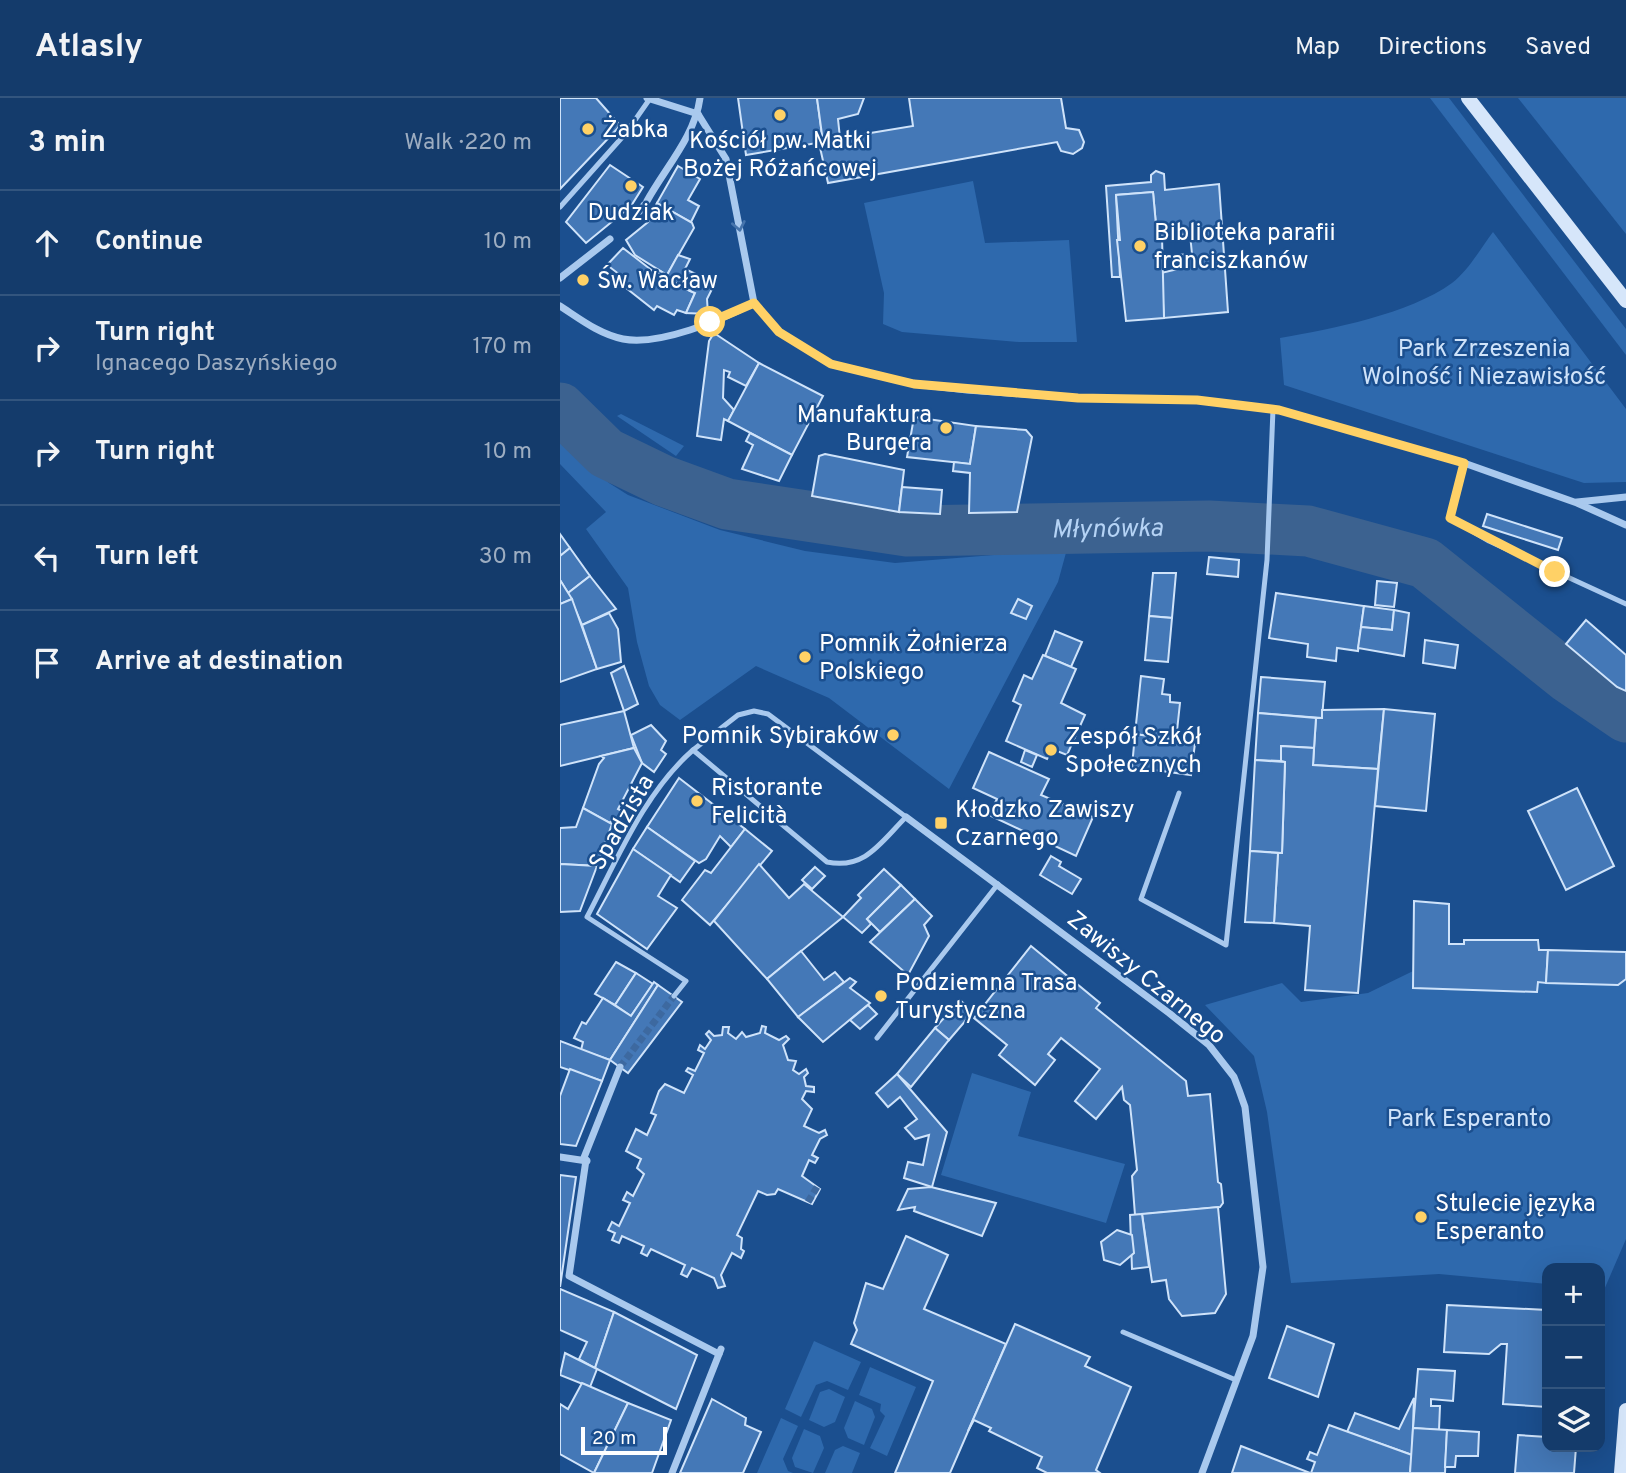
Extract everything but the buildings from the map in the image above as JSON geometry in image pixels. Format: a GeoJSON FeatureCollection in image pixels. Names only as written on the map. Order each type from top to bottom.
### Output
{"type":"FeatureCollection","features":[{"type":"Feature","properties":{"kind":"street"},"geometry":{"type":"LineString","coordinates":[[643,206],[698,114],[700,98]]}},
{"type":"Feature","properties":{"kind":"street"},"geometry":{"type":"LineString","coordinates":[[1468,98],[1626,301]]}},
{"type":"Feature","properties":{"kind":"street"},"geometry":{"type":"LineString","coordinates":[[648,99],[698,114],[726,159],[754,303],[779,332],[831,364],[914,384],[1078,398],[1197,400],[1273,409],[1464,463],[1577,503],[1626,526]]}},
{"type":"Feature","properties":{"kind":"street"},"geometry":{"type":"LineString","coordinates":[[560,278],[610,239]]}},
{"type":"Feature","properties":{"kind":"street"},"geometry":{"type":"LineString","coordinates":[[560,306],[599,331],[624,339],[641,340],[671,335],[754,303]]}},
{"type":"Feature","properties":{"kind":"street"},"geometry":{"type":"LineString","coordinates":[[1577,503],[1626,497]]}},
{"type":"Feature","properties":{"kind":"street","name":"Zawiszy Czarnego"},"geometry":{"type":"LineString","coordinates":[[906,817],[1209,1045],[1234,1077],[1245,1107],[1263,1267],[1254,1336],[1202,1473]]}},
{"type":"Feature","properties":{"kind":"street"},"geometry":{"type":"LineString","coordinates":[[620,1067],[586,1160],[569,1276],[720,1352],[672,1473]]}},
{"type":"Feature","properties":{"kind":"street"},"geometry":{"type":"LineString","coordinates":[[560,1157],[586,1160]]}},
{"type":"Feature","properties":{"kind":"street"},"geometry":{"type":"LineString","coordinates":[[1623,1469],[1626,1410]]}},
{"type":"Feature","properties":{"kind":"lane"},"geometry":{"type":"LineString","coordinates":[[560,207],[626,133],[648,99]]}},
{"type":"Feature","properties":{"kind":"lane"},"geometry":{"type":"LineString","coordinates":[[1179,793],[1141,899],[1226,945],[1267,560],[1273,409]]}},
{"type":"Feature","properties":{"kind":"lane"},"geometry":{"type":"LineString","coordinates":[[1464,463],[1450,518],[1500,546],[1626,604]]}},
{"type":"Feature","properties":{"kind":"lane","name":"Zawiszy Czarnego"},"geometry":{"type":"LineString","coordinates":[[693,750],[738,715],[754,711],[768,714],[906,817]]}},
{"type":"Feature","properties":{"kind":"lane"},"geometry":{"type":"LineString","coordinates":[[693,750],[827,862],[844,866],[858,863],[906,817]]}},
{"type":"Feature","properties":{"kind":"lane","name":"Spadzista"},"geometry":{"type":"LineString","coordinates":[[674,996],[686,981],[587,917],[660,787],[676,765],[693,750]]}},
{"type":"Feature","properties":{"kind":"lane"},"geometry":{"type":"LineString","coordinates":[[877,1038],[998,884]]}},
{"type":"Feature","properties":{"kind":"lane"},"geometry":{"type":"LineString","coordinates":[[1123,1332],[1236,1380]]}},
{"type":"Feature","properties":{"kind":"green space"},"geometry":{"type":"Polygon","coordinates":[[[1430,98],[1449,98],[1626,329],[1626,355],[1430,98]]]}},
{"type":"Feature","properties":{"kind":"green space"},"geometry":{"type":"Polygon","coordinates":[[[1518,98],[1626,98],[1626,234],[1518,98]]]}},
{"type":"Feature","properties":{"kind":"green space"},"geometry":{"type":"Polygon","coordinates":[[[973,181],[985,243],[1069,240],[1077,342],[1019,342],[902,332],[883,324],[884,293],[864,203],[973,181]]]}},
{"type":"Feature","properties":{"kind":"green space","name":"Park Zrzeszenia Wolność i Niezawisłość"},"geometry":{"type":"Polygon","coordinates":[[[1493,232],[1626,409],[1626,482],[1584,483],[1284,385],[1280,338],[1369,319],[1434,294],[1452,283],[1463,272],[1493,232]]]}},
{"type":"Feature","properties":{"kind":"green space"},"geometry":{"type":"Polygon","coordinates":[[[621,414],[684,446],[676,456],[617,416],[621,414]]]}},
{"type":"Feature","properties":{"kind":"green space"},"geometry":{"type":"Polygon","coordinates":[[[560,439],[609,483],[628,495],[720,530],[805,551],[895,563],[1067,549],[1058,582],[949,789],[829,698],[756,666],[680,720],[660,705],[649,686],[637,642],[628,588],[586,529],[606,512],[560,464],[560,439]]]}},
{"type":"Feature","properties":{"kind":"green space","name":"Park Esperanto"},"geometry":{"type":"Polygon","coordinates":[[[1626,951],[1626,1239],[1605,1288],[1605,1263],[1542,1263],[1542,1284],[1439,1274],[1291,1283],[1267,1112],[1254,1056],[1205,1005],[1282,983],[1301,1002],[1368,993],[1448,954],[1626,951]]]}},
{"type":"Feature","properties":{"kind":"green space"},"geometry":{"type":"Polygon","coordinates":[[[972,1073],[1031,1092],[1018,1136],[1125,1164],[1106,1223],[941,1175],[972,1073]]]}},
{"type":"Feature","properties":{"kind":"green space"},"geometry":{"type":"Polygon","coordinates":[[[814,1341],[861,1362],[848,1390],[827,1381],[816,1385],[801,1417],[785,1409],[814,1341]]]}},
{"type":"Feature","properties":{"kind":"green space"},"geometry":{"type":"Polygon","coordinates":[[[870,1367],[916,1387],[887,1456],[870,1448],[885,1416],[880,1411],[881,1404],[859,1395],[870,1367]]]}},
{"type":"Feature","properties":{"kind":"green space"},"geometry":{"type":"Polygon","coordinates":[[[829,1389],[845,1397],[835,1422],[824,1427],[809,1420],[820,1392],[829,1389]]]}},
{"type":"Feature","properties":{"kind":"green space"},"geometry":{"type":"Polygon","coordinates":[[[855,1401],[872,1409],[875,1417],[864,1445],[848,1438],[844,1428],[855,1401]]]}},
{"type":"Feature","properties":{"kind":"green space"},"geometry":{"type":"Polygon","coordinates":[[[781,1418],[798,1426],[783,1459],[788,1471],[793,1473],[757,1473],[781,1418]]]}},
{"type":"Feature","properties":{"kind":"green space"},"geometry":{"type":"Polygon","coordinates":[[[804,1429],[820,1436],[824,1448],[813,1473],[795,1467],[792,1458],[804,1429]]]}},
{"type":"Feature","properties":{"kind":"green space"},"geometry":{"type":"Polygon","coordinates":[[[843,1446],[860,1453],[852,1473],[825,1473],[835,1450],[843,1446]]]}},
{"type":"Feature","properties":{"kind":"waterway","name":"Młynówka"},"geometry":{"type":"LineString","coordinates":[[560,408],[606,453],[664,481],[727,504],[907,531],[1209,526],[1308,531],[1425,563],[1569,678],[1626,717]]}},
{"type":"Feature","properties":{"kind":"tunnel"},"geometry":{"type":"LineString","coordinates":[[620,1067],[674,996]]}},
{"type":"Feature","properties":{"kind":"tunnel"},"geometry":{"type":"LineString","coordinates":[[808,1202],[817,1187]]}},
{"type":"Feature","properties":{"kind":"place","name":"Kościół pw. Matki Bożej Różańcowej"},"geometry":{"type":"Point","coordinates":[780,115]}},
{"type":"Feature","properties":{"kind":"place","name":"Żabka"},"geometry":{"type":"Point","coordinates":[588,129]}},
{"type":"Feature","properties":{"kind":"place","name":"Dudziak"},"geometry":{"type":"Point","coordinates":[631,186]}},
{"type":"Feature","properties":{"kind":"place","name":"Biblioteka parafii franciszkanów"},"geometry":{"type":"Point","coordinates":[1140,246]}},
{"type":"Feature","properties":{"kind":"place","name":"Św. Wacław"},"geometry":{"type":"Point","coordinates":[583,280]}},
{"type":"Feature","properties":{"kind":"place","name":"Manufaktura Burgera"},"geometry":{"type":"Point","coordinates":[946,428]}},
{"type":"Feature","properties":{"kind":"place","name":"Pomnik Żołnierza Polskiego"},"geometry":{"type":"Point","coordinates":[805,657]}},
{"type":"Feature","properties":{"kind":"place","name":"Pomnik Sybiraków"},"geometry":{"type":"Point","coordinates":[893,735]}},
{"type":"Feature","properties":{"kind":"place","name":"Zespół Szkół Społecznych"},"geometry":{"type":"Point","coordinates":[1051,750]}},
{"type":"Feature","properties":{"kind":"place","name":"Ristorante Felicità"},"geometry":{"type":"Point","coordinates":[697,801]}},
{"type":"Feature","properties":{"kind":"place","name":"Kłodzko Zawiszy Czarnego"},"geometry":{"type":"Point","coordinates":[941,823]}},
{"type":"Feature","properties":{"kind":"place","name":"Podziemna Trasa Turystyczna"},"geometry":{"type":"Point","coordinates":[881,996]}},
{"type":"Feature","properties":{"kind":"place","name":"Stulecie języka Esperanto"},"geometry":{"type":"Point","coordinates":[1421,1217]}},
{"type":"Feature","properties":{"kind":"route"},"geometry":{"type":"LineString","coordinates":[[710,322],[754,303],[779,332],[831,364],[914,384],[1078,398],[1197,400],[1279,410],[1464,463],[1450,518],[1489,541],[1555,572]]}}]}
